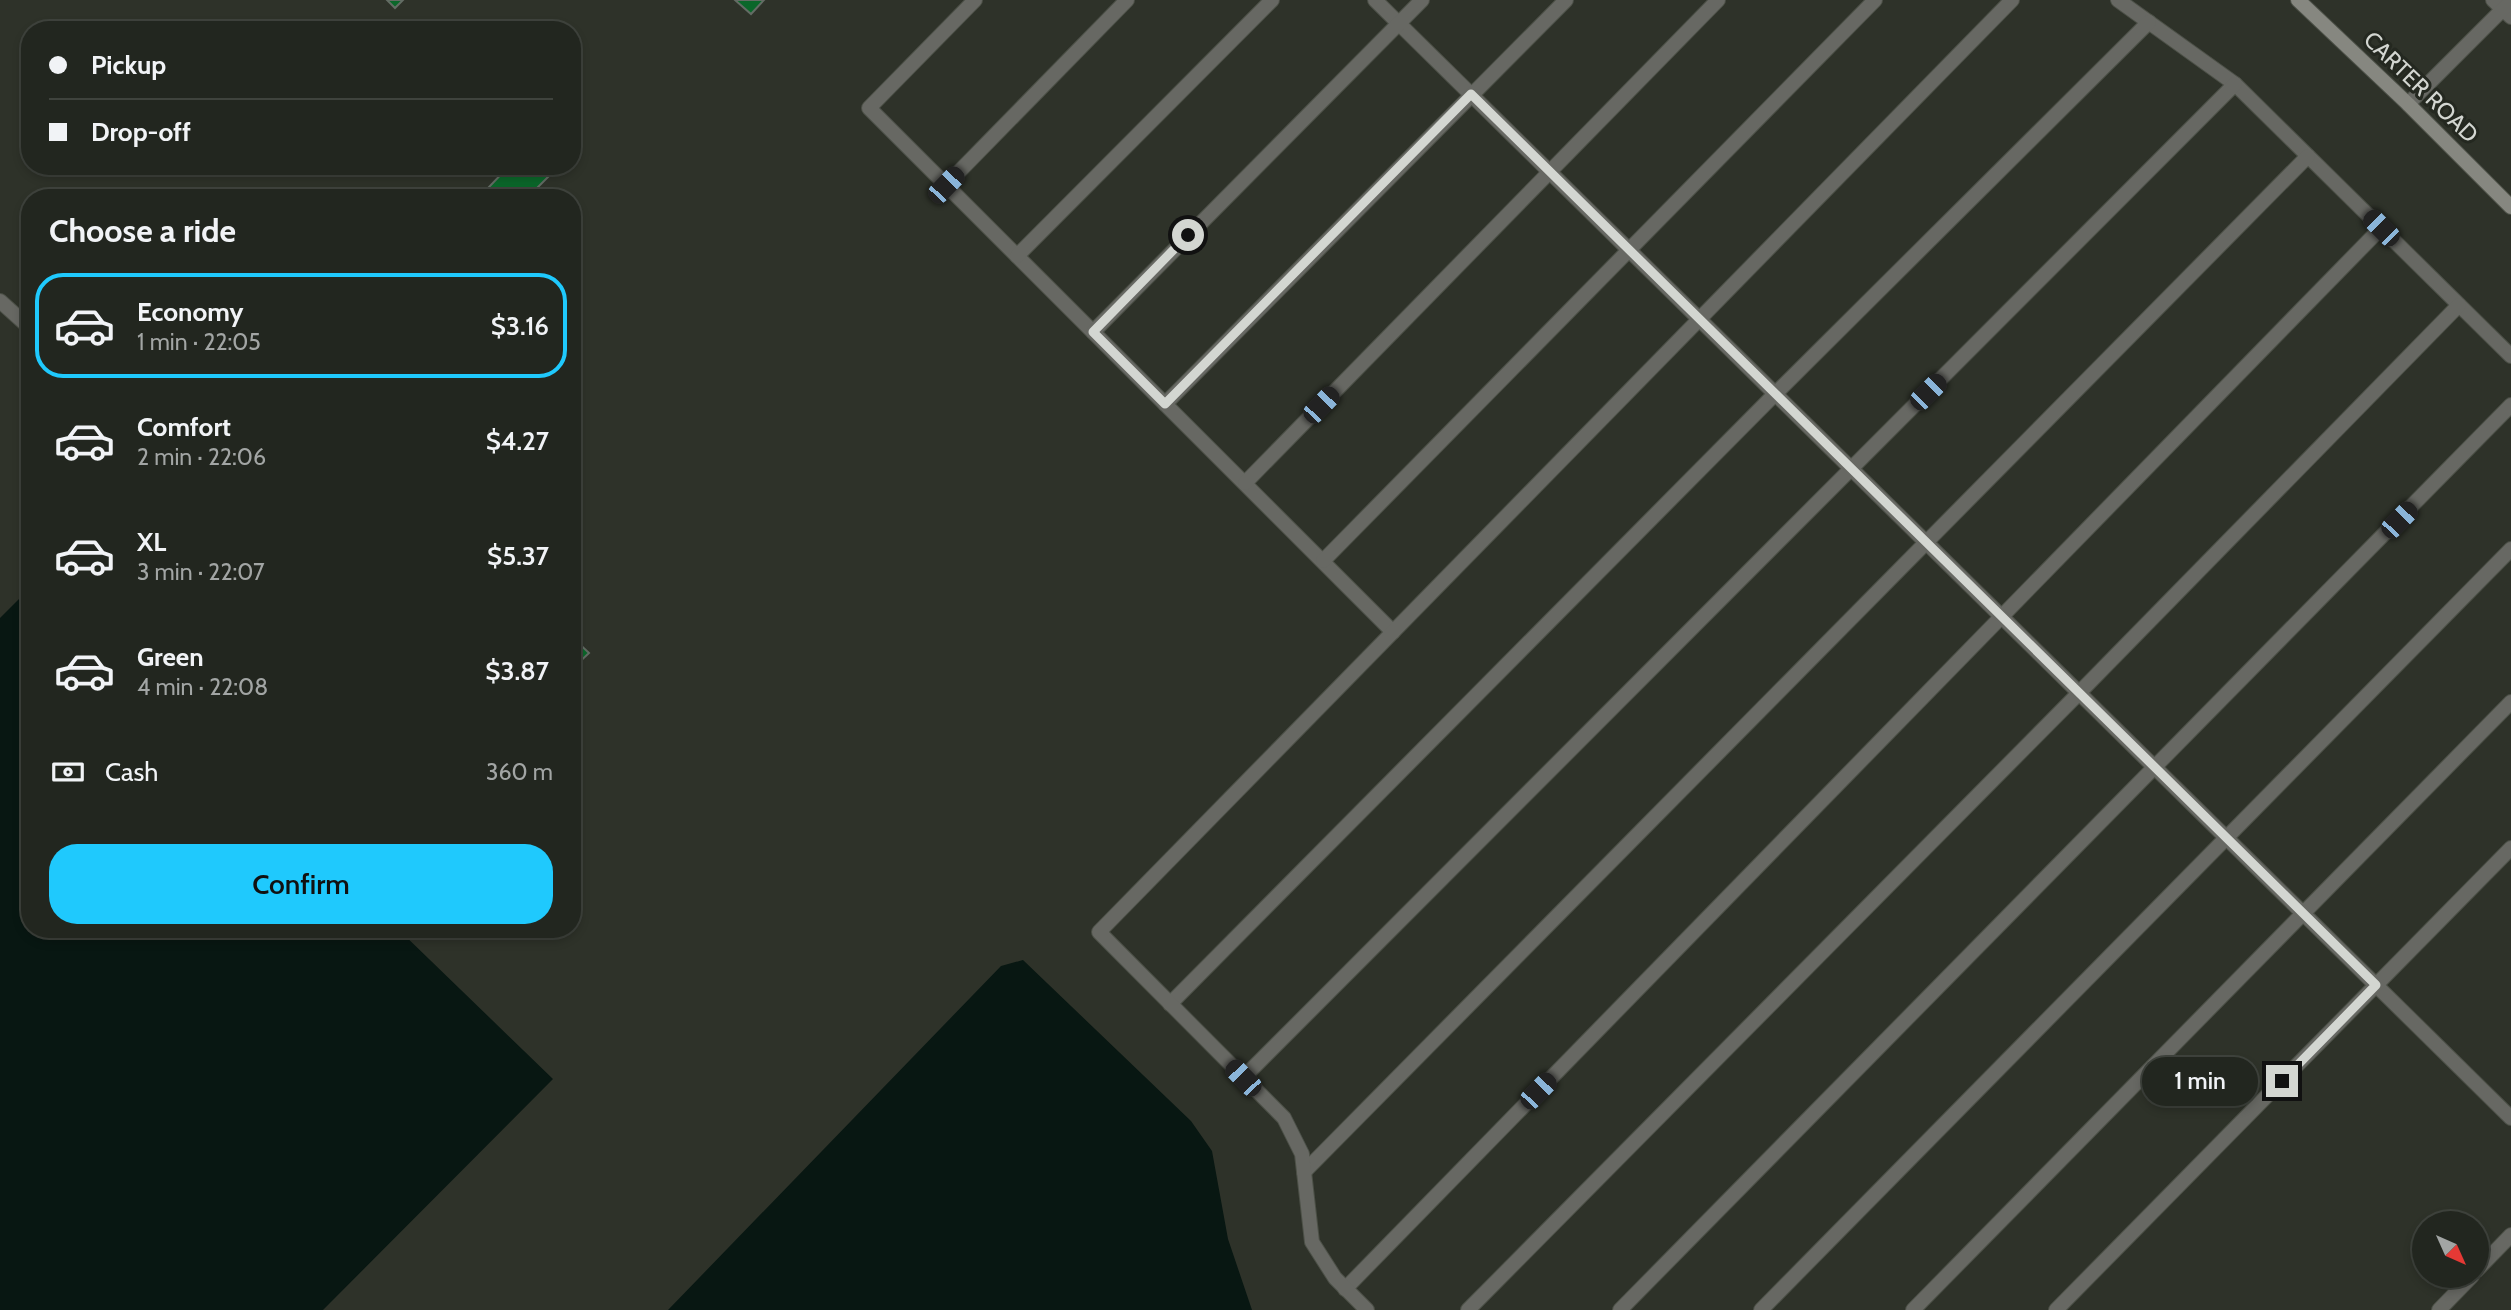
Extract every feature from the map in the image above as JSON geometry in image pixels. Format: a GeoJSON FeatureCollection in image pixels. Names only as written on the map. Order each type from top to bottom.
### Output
{"type":"FeatureCollection","features":[{"type":"Feature","properties":{"kind":"street"},"geometry":{"type":"LineString","coordinates":[[975,0],[869,108],[1394,632]]}},
{"type":"Feature","properties":{"kind":"street"},"geometry":{"type":"LineString","coordinates":[[946,185],[1127,0]]}},
{"type":"Feature","properties":{"kind":"street"},"geometry":{"type":"LineString","coordinates":[[1017,256],[1272,0]]}},
{"type":"Feature","properties":{"kind":"street"},"geometry":{"type":"LineString","coordinates":[[1375,0],[2511,1118]]}},
{"type":"Feature","properties":{"kind":"street"},"geometry":{"type":"LineString","coordinates":[[1093,332],[1422,0]]}},
{"type":"Feature","properties":{"kind":"street"},"geometry":{"type":"LineString","coordinates":[[1165,404],[1566,0]]}},
{"type":"Feature","properties":{"kind":"street"},"geometry":{"type":"LineString","coordinates":[[1245,483],[1718,0]]}},
{"type":"Feature","properties":{"kind":"street"},"geometry":{"type":"LineString","coordinates":[[1323,561],[1875,0]]}},
{"type":"Feature","properties":{"kind":"street"},"geometry":{"type":"LineString","coordinates":[[1367,1310],[1335,1278],[1312,1242],[1302,1154],[1283,1118],[1100,932],[2012,0]]}},
{"type":"Feature","properties":{"kind":"street"},"geometry":{"type":"LineString","coordinates":[[2118,0],[2235,84],[2511,356]]}},
{"type":"Feature","properties":{"kind":"street","name":"CARTER ROAD"},"geometry":{"type":"LineString","coordinates":[[2298,0],[2511,207]]}},
{"type":"Feature","properties":{"kind":"street"},"geometry":{"type":"LineString","coordinates":[[2408,104],[2505,7]]}},
{"type":"Feature","properties":{"kind":"street"},"geometry":{"type":"LineString","coordinates":[[1170,1003],[2149,22]]}},
{"type":"Feature","properties":{"kind":"street"},"geometry":{"type":"LineString","coordinates":[[1243,1078],[2235,84]]}},
{"type":"Feature","properties":{"kind":"street"},"geometry":{"type":"LineString","coordinates":[[1304,1172],[2308,156]]}},
{"type":"Feature","properties":{"kind":"street"},"geometry":{"type":"LineString","coordinates":[[1345,1289],[2381,228]]}},
{"type":"Feature","properties":{"kind":"street"},"geometry":{"type":"LineString","coordinates":[[0,302],[21,320]]}},
{"type":"Feature","properties":{"kind":"street"},"geometry":{"type":"LineString","coordinates":[[1468,1310],[2459,305]]}},
{"type":"Feature","properties":{"kind":"street"},"geometry":{"type":"LineString","coordinates":[[1620,1310],[2511,405]]}},
{"type":"Feature","properties":{"kind":"street"},"geometry":{"type":"LineString","coordinates":[[1761,1310],[2511,549]]}},
{"type":"Feature","properties":{"kind":"street"},"geometry":{"type":"LineString","coordinates":[[1913,1310],[2511,702]]}},
{"type":"Feature","properties":{"kind":"street"},"geometry":{"type":"LineString","coordinates":[[2056,1310],[2511,848]]}},
{"type":"Feature","properties":{"kind":"street"},"geometry":{"type":"LineString","coordinates":[[2489,1258],[2511,1235]]}},
{"type":"Feature","properties":{"kind":"street"},"geometry":{"type":"LineString","coordinates":[[2439,1310],[2460,1288]]}},
{"type":"Feature","properties":{"kind":"shaded area"},"geometry":{"type":"Polygon","coordinates":[[[21,597],[21,938],[407,938],[553,1079],[323,1310],[0,1310],[0,618],[21,597]]]}},
{"type":"Feature","properties":{"kind":"shaded area"},"geometry":{"type":"Polygon","coordinates":[[[1023,960],[1191,1121],[1212,1151],[1228,1239],[1252,1310],[668,1310],[1001,966],[1023,960]]]}},
{"type":"Feature","properties":{"kind":"building"},"geometry":{"type":"Polygon","coordinates":[[[387,0],[403,0],[395,8],[387,0]]]}},
{"type":"Feature","properties":{"kind":"building"},"geometry":{"type":"Polygon","coordinates":[[[735,0],[764,0],[751,14],[735,0]]]}},
{"type":"Feature","properties":{"kind":"building"},"geometry":{"type":"Polygon","coordinates":[[[500,175],[550,175],[536,189],[489,187],[500,175]]]}},
{"type":"Feature","properties":{"kind":"building"},"geometry":{"type":"Polygon","coordinates":[[[581,645],[589,653],[581,661],[581,645]]]}},
{"type":"Feature","properties":{"kind":"route"},"geometry":{"type":"LineString","coordinates":[[1188,235],[1093,332],[1165,404],[1471,94],[2376,985],[2282,1081]]}}]}
